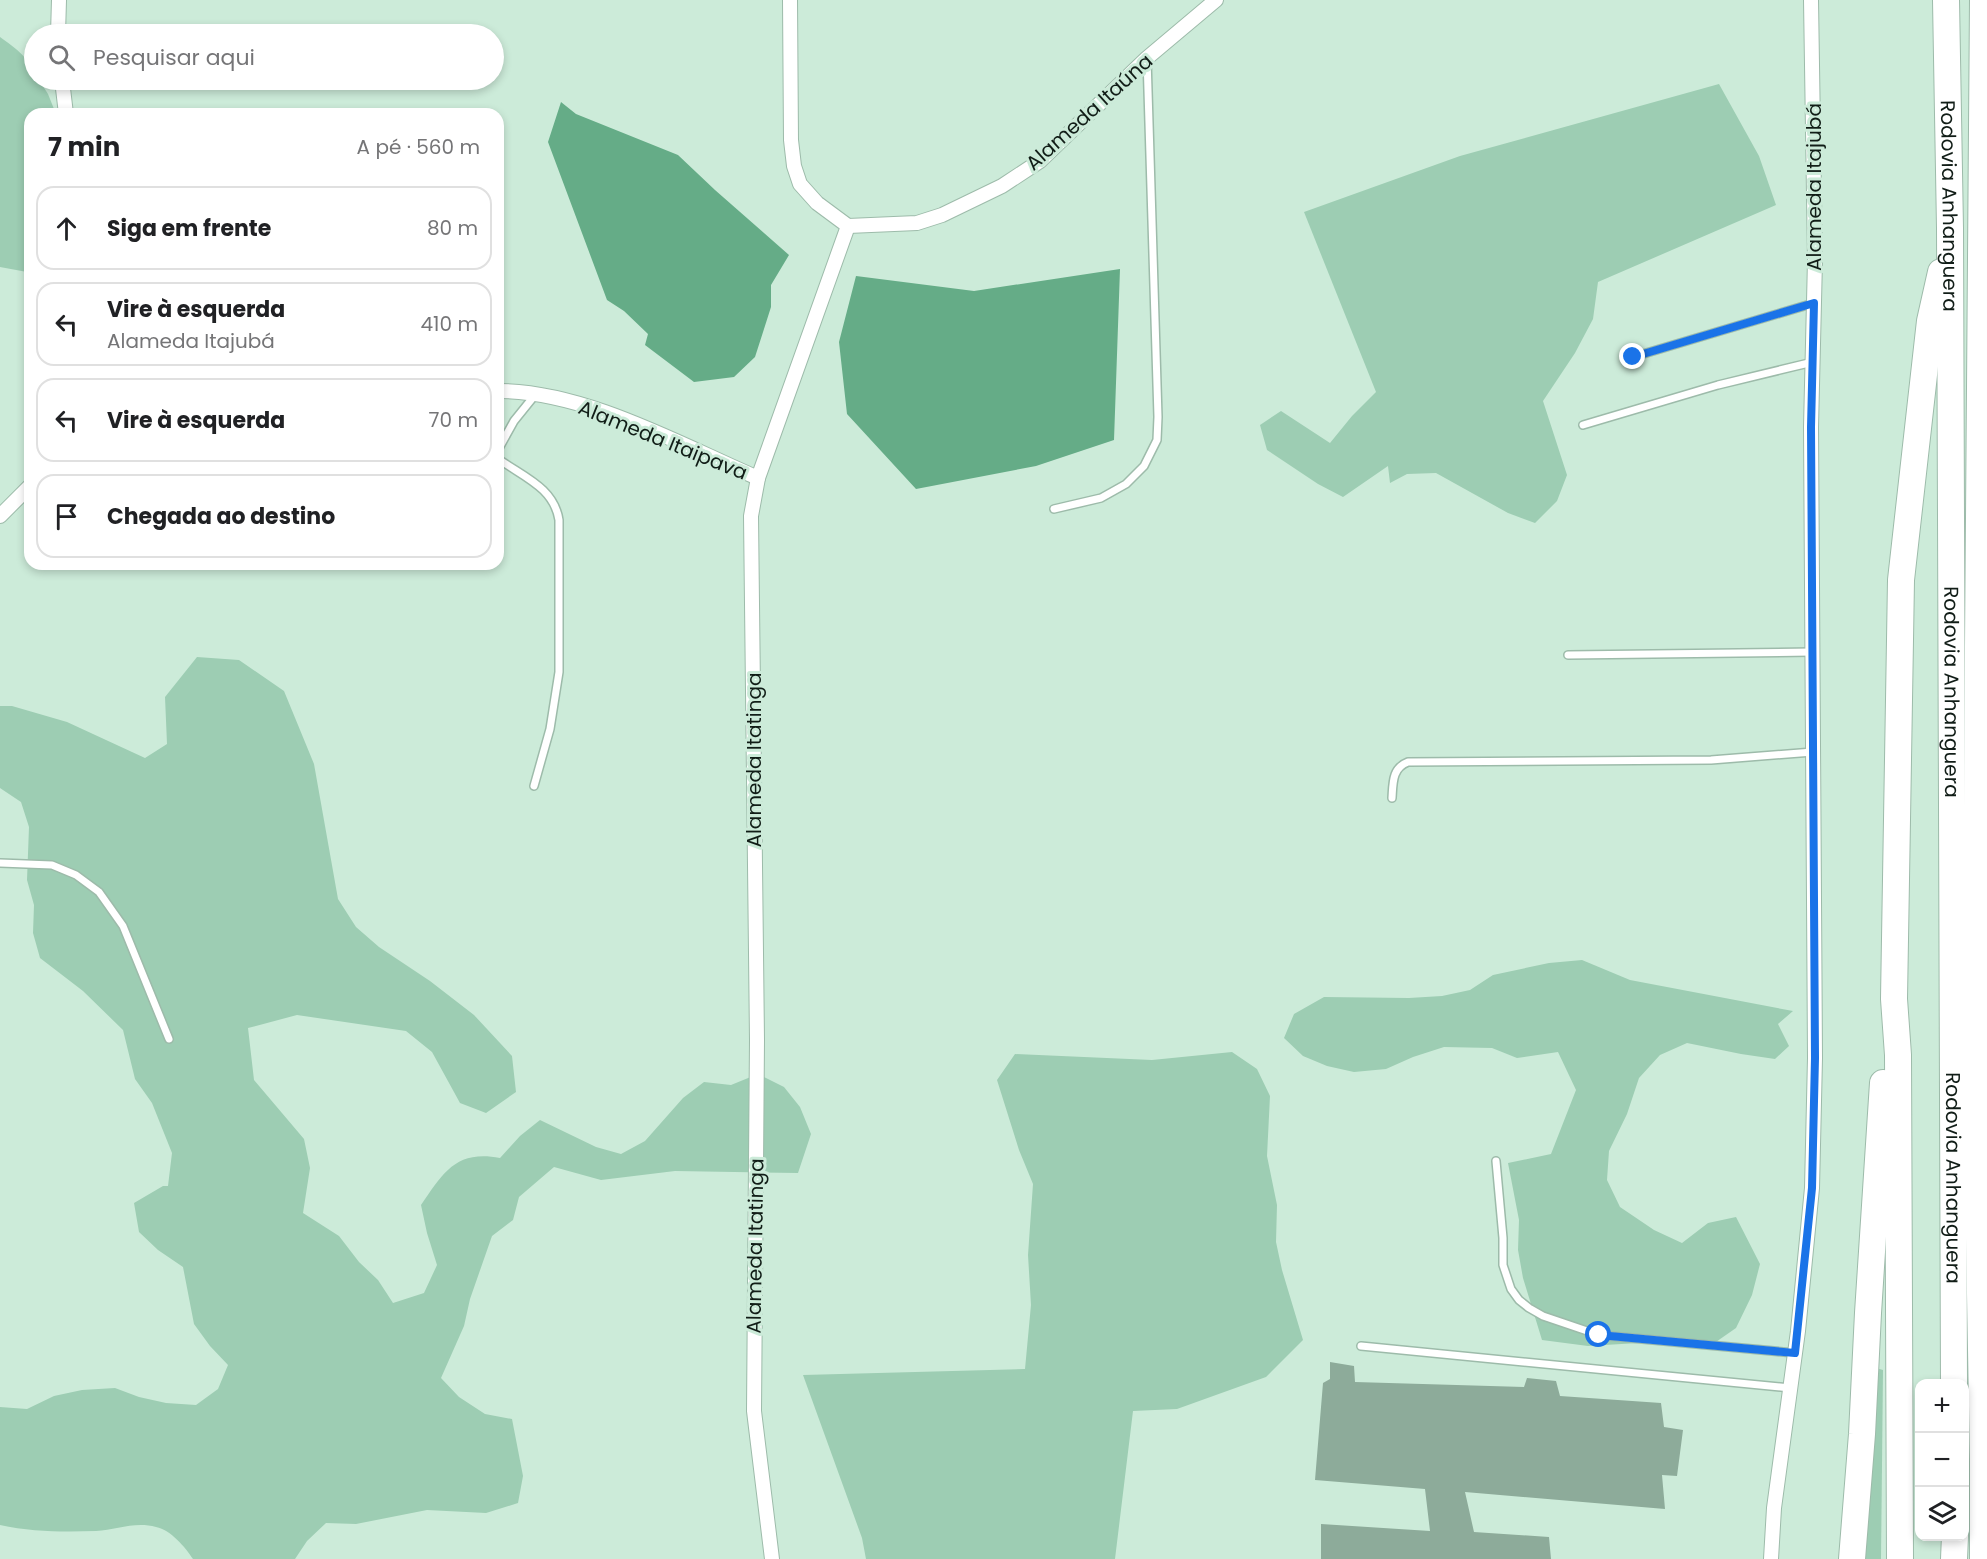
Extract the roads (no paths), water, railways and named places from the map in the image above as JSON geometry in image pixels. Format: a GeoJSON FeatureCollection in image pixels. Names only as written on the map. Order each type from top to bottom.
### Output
{"type":"FeatureCollection","features":[{"type":"Feature","properties":{"kind":"highway","name":"Rodovia Anhanguera"},"geometry":{"type":"LineString","coordinates":[[1947,0],[1950,228],[1954,1379]]}},
{"type":"Feature","properties":{"kind":"highway","name":"Rodovia Anhanguera"},"geometry":{"type":"LineString","coordinates":[[1983,0],[1977,1125],[1983,1559]]}},
{"type":"Feature","properties":{"kind":"highway"},"geometry":{"type":"LineString","coordinates":[[1900,1559],[1898,1066],[1894,999],[1901,580],[1930,321],[1950,228]]}},
{"type":"Feature","properties":{"kind":"highway"},"geometry":{"type":"LineString","coordinates":[[1978,647],[1987,723]]}},
{"type":"Feature","properties":{"kind":"highway"},"geometry":{"type":"LineString","coordinates":[[1852,1559],[1862,1434],[1879,1125],[1894,999]]}},
{"type":"Feature","properties":{"kind":"highway"},"geometry":{"type":"LineString","coordinates":[[1954,1559],[1955,1541]]}},
{"type":"Feature","properties":{"kind":"street"},"geometry":{"type":"LineString","coordinates":[[58,24],[59,0]]}},
{"type":"Feature","properties":{"kind":"street"},"geometry":{"type":"LineString","coordinates":[[790,0],[791,140],[794,166],[800,184],[817,203],[848,226]]}},
{"type":"Feature","properties":{"kind":"street","name":"Alameda Itaúna"},"geometry":{"type":"LineString","coordinates":[[848,226],[917,223],[942,215],[1002,186],[1040,161],[1147,58],[1216,0]]}},
{"type":"Feature","properties":{"kind":"street","name":"Alameda Itajubá"},"geometry":{"type":"LineString","coordinates":[[1771,1559],[1774,1508],[1795,1353],[1812,1188],[1815,1058],[1812,652],[1814,303],[1811,0]]}},
{"type":"Feature","properties":{"kind":"street"},"geometry":{"type":"LineString","coordinates":[[63,90],[65,108]]}},
{"type":"Feature","properties":{"kind":"street","name":"Alameda Itatinga"},"geometry":{"type":"LineString","coordinates":[[772,1559],[754,1411],[757,1040],[751,516],[758,478],[848,226]]}},
{"type":"Feature","properties":{"kind":"street","name":"Alameda Itaipava"},"geometry":{"type":"LineString","coordinates":[[504,391],[535,394],[587,406],[758,478]]}},
{"type":"Feature","properties":{"kind":"street"},"geometry":{"type":"LineString","coordinates":[[0,516],[24,492]]}},
{"type":"Feature","properties":{"kind":"lane"},"geometry":{"type":"LineString","coordinates":[[1054,509],[1101,498],[1126,484],[1144,466],[1156,440],[1158,417],[1147,58]]}},
{"type":"Feature","properties":{"kind":"lane"},"geometry":{"type":"LineString","coordinates":[[1633,357],[1814,303]]}},
{"type":"Feature","properties":{"kind":"lane"},"geometry":{"type":"LineString","coordinates":[[1583,425],[1718,385],[1813,362]]}},
{"type":"Feature","properties":{"kind":"lane"},"geometry":{"type":"LineString","coordinates":[[504,439],[514,421],[535,394]]}},
{"type":"Feature","properties":{"kind":"lane"},"geometry":{"type":"LineString","coordinates":[[504,462],[552,498],[559,520],[559,672],[550,729],[534,786]]}},
{"type":"Feature","properties":{"kind":"lane"},"geometry":{"type":"LineString","coordinates":[[1568,655],[1812,652]]}},
{"type":"Feature","properties":{"kind":"lane"},"geometry":{"type":"LineString","coordinates":[[1392,798],[1393,778],[1396,771],[1401,764],[1408,762],[1711,760],[1813,752]]}},
{"type":"Feature","properties":{"kind":"lane"},"geometry":{"type":"LineString","coordinates":[[0,863],[52,866],[76,875],[99,892],[123,926],[169,1039]]}},
{"type":"Feature","properties":{"kind":"lane"},"geometry":{"type":"LineString","coordinates":[[1496,1161],[1503,1238],[1503,1265],[1511,1289],[1529,1308],[1544,1316],[1599,1335],[1795,1353]]}},
{"type":"Feature","properties":{"kind":"lane"},"geometry":{"type":"LineString","coordinates":[[1360,1346],[1790,1389]]}}]}
